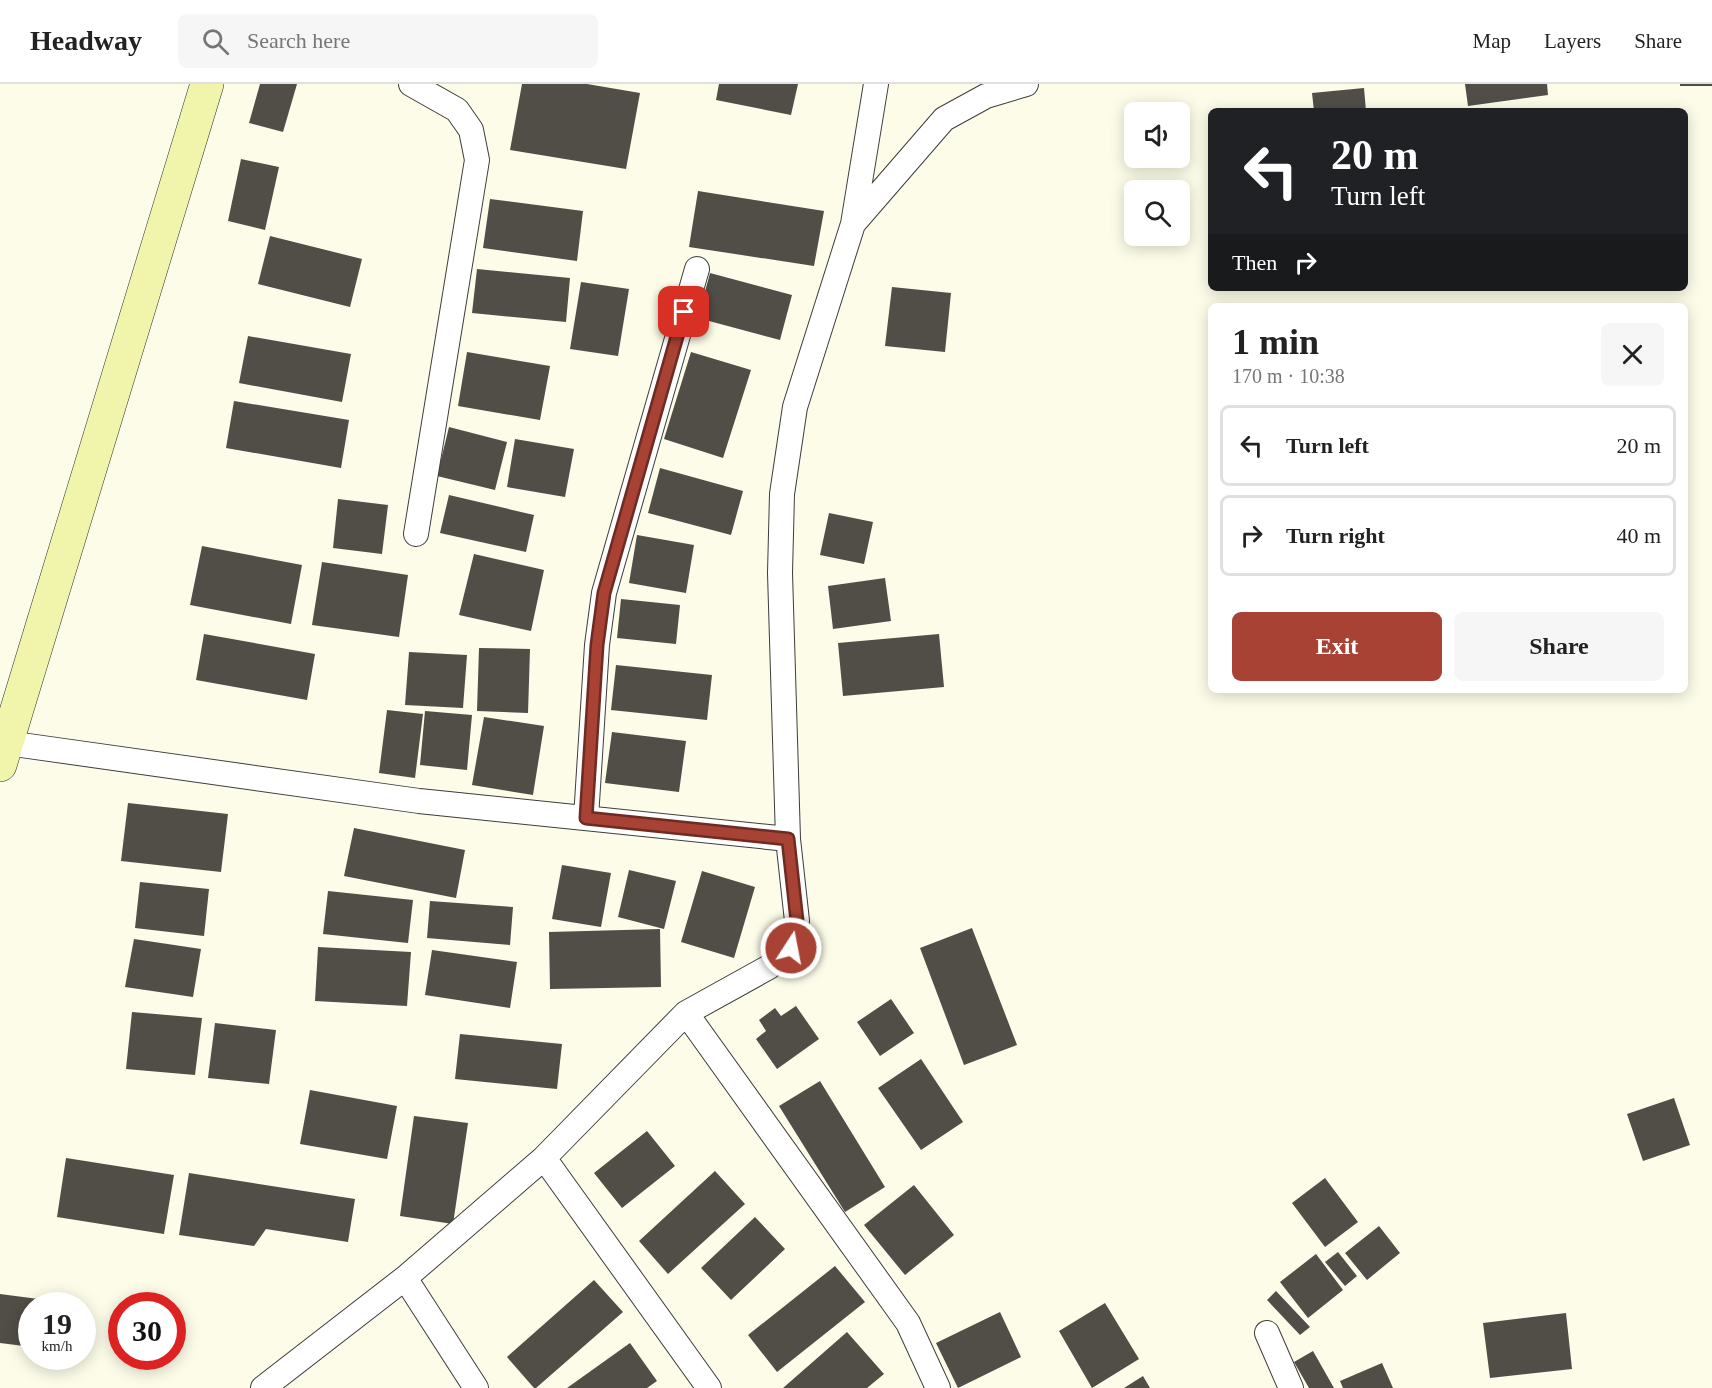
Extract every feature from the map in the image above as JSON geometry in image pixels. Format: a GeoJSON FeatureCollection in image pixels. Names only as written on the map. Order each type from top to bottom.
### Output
{"type":"FeatureCollection","features":[{"type":"Feature","properties":{"kind":"main road"},"geometry":{"type":"LineString","coordinates":[[3,754],[207,84]]}},
{"type":"Feature","properties":{"kind":"street"},"geometry":{"type":"LineString","coordinates":[[411,84],[457,110],[471,129],[477,160],[416,534]]}},
{"type":"Feature","properties":{"kind":"street"},"geometry":{"type":"LineString","coordinates":[[263,1388],[405,1278],[544,1158],[686,1013],[769,967],[791,948],[797,921],[788,839],[780,573],[782,495],[795,407],[853,224],[876,84]]}},
{"type":"Feature","properties":{"kind":"street"},"geometry":{"type":"LineString","coordinates":[[853,224],[944,119],[986,96],[1026,84]]}},
{"type":"Feature","properties":{"kind":"street"},"geometry":{"type":"LineString","coordinates":[[586,818],[597,645],[604,593],[697,269]]}},
{"type":"Feature","properties":{"kind":"street"},"geometry":{"type":"LineString","coordinates":[[3,754],[420,801],[788,839]]}},
{"type":"Feature","properties":{"kind":"street"},"geometry":{"type":"LineString","coordinates":[[686,1013],[908,1323],[938,1388]]}},
{"type":"Feature","properties":{"kind":"street"},"geometry":{"type":"LineString","coordinates":[[544,1158],[709,1388]]}},
{"type":"Feature","properties":{"kind":"street"},"geometry":{"type":"LineString","coordinates":[[405,1278],[476,1388]]}},
{"type":"Feature","properties":{"kind":"street"},"geometry":{"type":"LineString","coordinates":[[1267,1333],[1290,1388]]}},
{"type":"Feature","properties":{"kind":"building"},"geometry":{"type":"Polygon","coordinates":[[[260,84],[297,84],[283,132],[249,123],[260,84]]]}},
{"type":"Feature","properties":{"kind":"building"},"geometry":{"type":"Polygon","coordinates":[[[522,84],[587,84],[640,93],[626,169],[510,150],[522,84]]]}},
{"type":"Feature","properties":{"kind":"building"},"geometry":{"type":"Polygon","coordinates":[[[719,84],[798,84],[791,115],[716,100],[719,84]]]}},
{"type":"Feature","properties":{"kind":"building"},"geometry":{"type":"Polygon","coordinates":[[[1465,84],[1547,84],[1548,95],[1468,106],[1465,84]]]}},
{"type":"Feature","properties":{"kind":"building"},"geometry":{"type":"Polygon","coordinates":[[[1680,84],[1712,84],[1712,86],[1680,86],[1680,84]]]}},
{"type":"Feature","properties":{"kind":"building"},"geometry":{"type":"Polygon","coordinates":[[[1364,88],[1366,108],[1314,108],[1312,93],[1364,88]]]}},
{"type":"Feature","properties":{"kind":"building"},"geometry":{"type":"Polygon","coordinates":[[[241,159],[279,167],[265,230],[228,221],[241,159]]]}},
{"type":"Feature","properties":{"kind":"building"},"geometry":{"type":"Polygon","coordinates":[[[698,191],[824,211],[814,266],[689,247],[698,191]]]}},
{"type":"Feature","properties":{"kind":"building"},"geometry":{"type":"Polygon","coordinates":[[[490,199],[583,211],[577,261],[483,248],[490,199]]]}},
{"type":"Feature","properties":{"kind":"building"},"geometry":{"type":"Polygon","coordinates":[[[270,236],[362,259],[350,307],[258,284],[270,236]]]}},
{"type":"Feature","properties":{"kind":"building"},"geometry":{"type":"Polygon","coordinates":[[[477,269],[570,278],[566,322],[472,313],[477,269]]]}},
{"type":"Feature","properties":{"kind":"building"},"geometry":{"type":"Polygon","coordinates":[[[710,273],[792,295],[780,340],[698,318],[710,273]]]}},
{"type":"Feature","properties":{"kind":"building"},"geometry":{"type":"Polygon","coordinates":[[[581,282],[629,289],[618,356],[570,349],[581,282]]]}},
{"type":"Feature","properties":{"kind":"building"},"geometry":{"type":"Polygon","coordinates":[[[892,287],[951,293],[945,352],[885,346],[892,287]]]}},
{"type":"Feature","properties":{"kind":"building"},"geometry":{"type":"Polygon","coordinates":[[[248,336],[351,354],[342,402],[239,383],[248,336]]]}},
{"type":"Feature","properties":{"kind":"building"},"geometry":{"type":"Polygon","coordinates":[[[467,352],[550,366],[540,420],[458,406],[467,352]]]}},
{"type":"Feature","properties":{"kind":"building"},"geometry":{"type":"Polygon","coordinates":[[[691,352],[751,370],[723,458],[664,439],[691,352]]]}},
{"type":"Feature","properties":{"kind":"building"},"geometry":{"type":"Polygon","coordinates":[[[234,401],[349,420],[341,468],[226,448],[234,401]]]}},
{"type":"Feature","properties":{"kind":"building"},"geometry":{"type":"Polygon","coordinates":[[[449,427],[507,442],[495,490],[437,476],[449,427]]]}},
{"type":"Feature","properties":{"kind":"building"},"geometry":{"type":"Polygon","coordinates":[[[515,439],[574,449],[565,497],[507,487],[515,439]]]}},
{"type":"Feature","properties":{"kind":"building"},"geometry":{"type":"Polygon","coordinates":[[[660,468],[743,491],[731,535],[648,513],[660,468]]]}},
{"type":"Feature","properties":{"kind":"building"},"geometry":{"type":"Polygon","coordinates":[[[449,495],[534,515],[526,552],[440,533],[449,495]]]}},
{"type":"Feature","properties":{"kind":"building"},"geometry":{"type":"Polygon","coordinates":[[[338,499],[388,505],[382,554],[333,548],[338,499]]]}},
{"type":"Feature","properties":{"kind":"building"},"geometry":{"type":"Polygon","coordinates":[[[829,513],[873,522],[864,564],[820,555],[829,513]]]}},
{"type":"Feature","properties":{"kind":"building"},"geometry":{"type":"Polygon","coordinates":[[[637,535],[694,545],[686,593],[629,583],[637,535]]]}},
{"type":"Feature","properties":{"kind":"building"},"geometry":{"type":"Polygon","coordinates":[[[202,546],[302,565],[291,624],[190,605],[202,546]]]}},
{"type":"Feature","properties":{"kind":"building"},"geometry":{"type":"Polygon","coordinates":[[[474,554],[544,570],[531,631],[459,615],[474,554]]]}},
{"type":"Feature","properties":{"kind":"building"},"geometry":{"type":"Polygon","coordinates":[[[322,562],[408,575],[399,637],[312,625],[322,562]]]}},
{"type":"Feature","properties":{"kind":"building"},"geometry":{"type":"Polygon","coordinates":[[[885,578],[891,621],[833,629],[828,586],[885,578]]]}},
{"type":"Feature","properties":{"kind":"building"},"geometry":{"type":"Polygon","coordinates":[[[621,599],[680,605],[676,644],[617,638],[621,599]]]}},
{"type":"Feature","properties":{"kind":"building"},"geometry":{"type":"Polygon","coordinates":[[[204,634],[315,654],[307,700],[196,680],[204,634]]]}},
{"type":"Feature","properties":{"kind":"building"},"geometry":{"type":"Polygon","coordinates":[[[939,634],[944,687],[843,696],[838,643],[939,634]]]}},
{"type":"Feature","properties":{"kind":"building"},"geometry":{"type":"Polygon","coordinates":[[[479,648],[530,649],[528,713],[477,711],[479,648]]]}},
{"type":"Feature","properties":{"kind":"building"},"geometry":{"type":"Polygon","coordinates":[[[409,652],[467,655],[463,708],[405,705],[409,652]]]}},
{"type":"Feature","properties":{"kind":"building"},"geometry":{"type":"Polygon","coordinates":[[[616,665],[712,675],[707,720],[611,710],[616,665]]]}},
{"type":"Feature","properties":{"kind":"building"},"geometry":{"type":"Polygon","coordinates":[[[387,710],[423,714],[415,778],[379,773],[387,710]]]}},
{"type":"Feature","properties":{"kind":"building"},"geometry":{"type":"Polygon","coordinates":[[[425,711],[472,715],[467,770],[420,765],[425,711]]]}},
{"type":"Feature","properties":{"kind":"building"},"geometry":{"type":"Polygon","coordinates":[[[484,717],[544,726],[533,795],[472,785],[484,717]]]}},
{"type":"Feature","properties":{"kind":"building"},"geometry":{"type":"Polygon","coordinates":[[[612,732],[686,741],[679,792],[605,783],[612,732]]]}},
{"type":"Feature","properties":{"kind":"building"},"geometry":{"type":"Polygon","coordinates":[[[128,803],[228,814],[221,872],[121,861],[128,803]]]}},
{"type":"Feature","properties":{"kind":"building"},"geometry":{"type":"Polygon","coordinates":[[[354,828],[465,850],[456,898],[344,876],[354,828]]]}},
{"type":"Feature","properties":{"kind":"building"},"geometry":{"type":"Polygon","coordinates":[[[562,865],[611,873],[601,927],[552,919],[562,865]]]}},
{"type":"Feature","properties":{"kind":"building"},"geometry":{"type":"Polygon","coordinates":[[[629,870],[676,881],[664,929],[618,917],[629,870]]]}},
{"type":"Feature","properties":{"kind":"building"},"geometry":{"type":"Polygon","coordinates":[[[702,871],[755,887],[734,958],[681,942],[702,871]]]}},
{"type":"Feature","properties":{"kind":"building"},"geometry":{"type":"Polygon","coordinates":[[[140,882],[209,889],[204,936],[135,928],[140,882]]]}},
{"type":"Feature","properties":{"kind":"building"},"geometry":{"type":"Polygon","coordinates":[[[328,891],[413,900],[408,943],[323,934],[328,891]]]}},
{"type":"Feature","properties":{"kind":"building"},"geometry":{"type":"Polygon","coordinates":[[[430,901],[513,907],[510,945],[427,938],[430,901]]]}},
{"type":"Feature","properties":{"kind":"building"},"geometry":{"type":"Polygon","coordinates":[[[972,928],[1017,1045],[964,1065],[920,948],[972,928]]]}},
{"type":"Feature","properties":{"kind":"building"},"geometry":{"type":"Polygon","coordinates":[[[660,929],[661,987],[550,989],[549,932],[660,929]]]}},
{"type":"Feature","properties":{"kind":"building"},"geometry":{"type":"Polygon","coordinates":[[[134,939],[201,949],[193,997],[125,987],[134,939]]]}},
{"type":"Feature","properties":{"kind":"building"},"geometry":{"type":"Polygon","coordinates":[[[318,947],[411,952],[407,1006],[315,1001],[318,947]]]}},
{"type":"Feature","properties":{"kind":"building"},"geometry":{"type":"Polygon","coordinates":[[[432,950],[517,962],[510,1008],[425,995],[432,950]]]}},
{"type":"Feature","properties":{"kind":"building"},"geometry":{"type":"Polygon","coordinates":[[[891,999],[914,1033],[880,1056],[857,1022],[891,999]]]}},
{"type":"Feature","properties":{"kind":"building"},"geometry":{"type":"Polygon","coordinates":[[[796,1006],[819,1039],[777,1069],[756,1039],[766,1031],[759,1020],[775,1008],[781,1016],[796,1006]]]}},
{"type":"Feature","properties":{"kind":"building"},"geometry":{"type":"Polygon","coordinates":[[[132,1012],[202,1018],[195,1075],[126,1069],[132,1012]]]}},
{"type":"Feature","properties":{"kind":"building"},"geometry":{"type":"Polygon","coordinates":[[[215,1023],[276,1030],[269,1084],[208,1078],[215,1023]]]}},
{"type":"Feature","properties":{"kind":"building"},"geometry":{"type":"Polygon","coordinates":[[[460,1034],[562,1044],[557,1089],[455,1079],[460,1034]]]}},
{"type":"Feature","properties":{"kind":"building"},"geometry":{"type":"Polygon","coordinates":[[[921,1059],[963,1122],[921,1150],[878,1088],[921,1059]]]}},
{"type":"Feature","properties":{"kind":"building"},"geometry":{"type":"Polygon","coordinates":[[[820,1081],[885,1187],[845,1212],[779,1106],[820,1081]]]}},
{"type":"Feature","properties":{"kind":"building"},"geometry":{"type":"Polygon","coordinates":[[[310,1090],[397,1106],[387,1159],[300,1144],[310,1090]]]}},
{"type":"Feature","properties":{"kind":"building"},"geometry":{"type":"Polygon","coordinates":[[[1674,1098],[1690,1145],[1643,1161],[1627,1114],[1674,1098]]]}},
{"type":"Feature","properties":{"kind":"building"},"geometry":{"type":"Polygon","coordinates":[[[414,1116],[468,1123],[453,1224],[400,1216],[414,1116]]]}},
{"type":"Feature","properties":{"kind":"building"},"geometry":{"type":"Polygon","coordinates":[[[647,1131],[675,1166],[622,1208],[594,1173],[647,1131]]]}},
{"type":"Feature","properties":{"kind":"building"},"geometry":{"type":"Polygon","coordinates":[[[66,1158],[174,1175],[164,1234],[57,1217],[66,1158]]]}},
{"type":"Feature","properties":{"kind":"building"},"geometry":{"type":"Polygon","coordinates":[[[715,1171],[745,1204],[668,1274],[639,1241],[715,1171]]]}},
{"type":"Feature","properties":{"kind":"building"},"geometry":{"type":"Polygon","coordinates":[[[189,1173],[355,1199],[348,1242],[266,1229],[254,1246],[179,1235],[189,1173]]]}},
{"type":"Feature","properties":{"kind":"building"},"geometry":{"type":"Polygon","coordinates":[[[1325,1178],[1358,1222],[1325,1247],[1292,1203],[1325,1178]]]}},
{"type":"Feature","properties":{"kind":"building"},"geometry":{"type":"Polygon","coordinates":[[[914,1185],[954,1235],[905,1275],[864,1225],[914,1185]]]}},
{"type":"Feature","properties":{"kind":"building"},"geometry":{"type":"Polygon","coordinates":[[[755,1217],[785,1249],[731,1300],[701,1268],[755,1217]]]}},
{"type":"Feature","properties":{"kind":"building"},"geometry":{"type":"Polygon","coordinates":[[[1379,1226],[1400,1253],[1367,1280],[1345,1253],[1379,1226]]]}},
{"type":"Feature","properties":{"kind":"building"},"geometry":{"type":"Polygon","coordinates":[[[1338,1252],[1357,1276],[1345,1286],[1325,1262],[1338,1252]]]}},
{"type":"Feature","properties":{"kind":"building"},"geometry":{"type":"Polygon","coordinates":[[[1316,1254],[1343,1290],[1308,1318],[1280,1282],[1316,1254]]]}},
{"type":"Feature","properties":{"kind":"building"},"geometry":{"type":"Polygon","coordinates":[[[835,1266],[865,1302],[777,1372],[748,1335],[835,1266]]]}},
{"type":"Feature","properties":{"kind":"building"},"geometry":{"type":"Polygon","coordinates":[[[594,1280],[623,1312],[534,1388],[507,1357],[594,1280]]]}},
{"type":"Feature","properties":{"kind":"building"},"geometry":{"type":"Polygon","coordinates":[[[1276,1291],[1310,1327],[1300,1335],[1267,1300],[1276,1291]]]}},
{"type":"Feature","properties":{"kind":"building"},"geometry":{"type":"Polygon","coordinates":[[[0,1294],[18,1296],[18,1345],[0,1343],[0,1294]]]}},
{"type":"Feature","properties":{"kind":"building"},"geometry":{"type":"Polygon","coordinates":[[[1105,1303],[1139,1359],[1092,1388],[1059,1331],[1105,1303]]]}},
{"type":"Feature","properties":{"kind":"building"},"geometry":{"type":"Polygon","coordinates":[[[1000,1312],[1021,1357],[958,1388],[936,1343],[1000,1312]]]}},
{"type":"Feature","properties":{"kind":"building"},"geometry":{"type":"Polygon","coordinates":[[[1566,1313],[1572,1369],[1490,1378],[1483,1323],[1566,1313]]]}},
{"type":"Feature","properties":{"kind":"building"},"geometry":{"type":"Polygon","coordinates":[[[847,1332],[884,1374],[867,1388],[783,1388],[847,1332]]]}},
{"type":"Feature","properties":{"kind":"building"},"geometry":{"type":"Polygon","coordinates":[[[630,1343],[657,1381],[647,1388],[567,1388],[630,1343]]]}},
{"type":"Feature","properties":{"kind":"building"},"geometry":{"type":"Polygon","coordinates":[[[1313,1351],[1334,1388],[1309,1388],[1294,1362],[1313,1351]]]}},
{"type":"Feature","properties":{"kind":"building"},"geometry":{"type":"Polygon","coordinates":[[[1382,1363],[1393,1388],[1343,1388],[1340,1381],[1382,1363]]]}},
{"type":"Feature","properties":{"kind":"building"},"geometry":{"type":"Polygon","coordinates":[[[1143,1376],[1150,1388],[1124,1388],[1143,1376]]]}},
{"type":"Feature","properties":{"kind":"route"},"geometry":{"type":"LineString","coordinates":[[684,312],[604,593],[597,645],[586,818],[788,839],[797,921],[791,948]]}}]}
